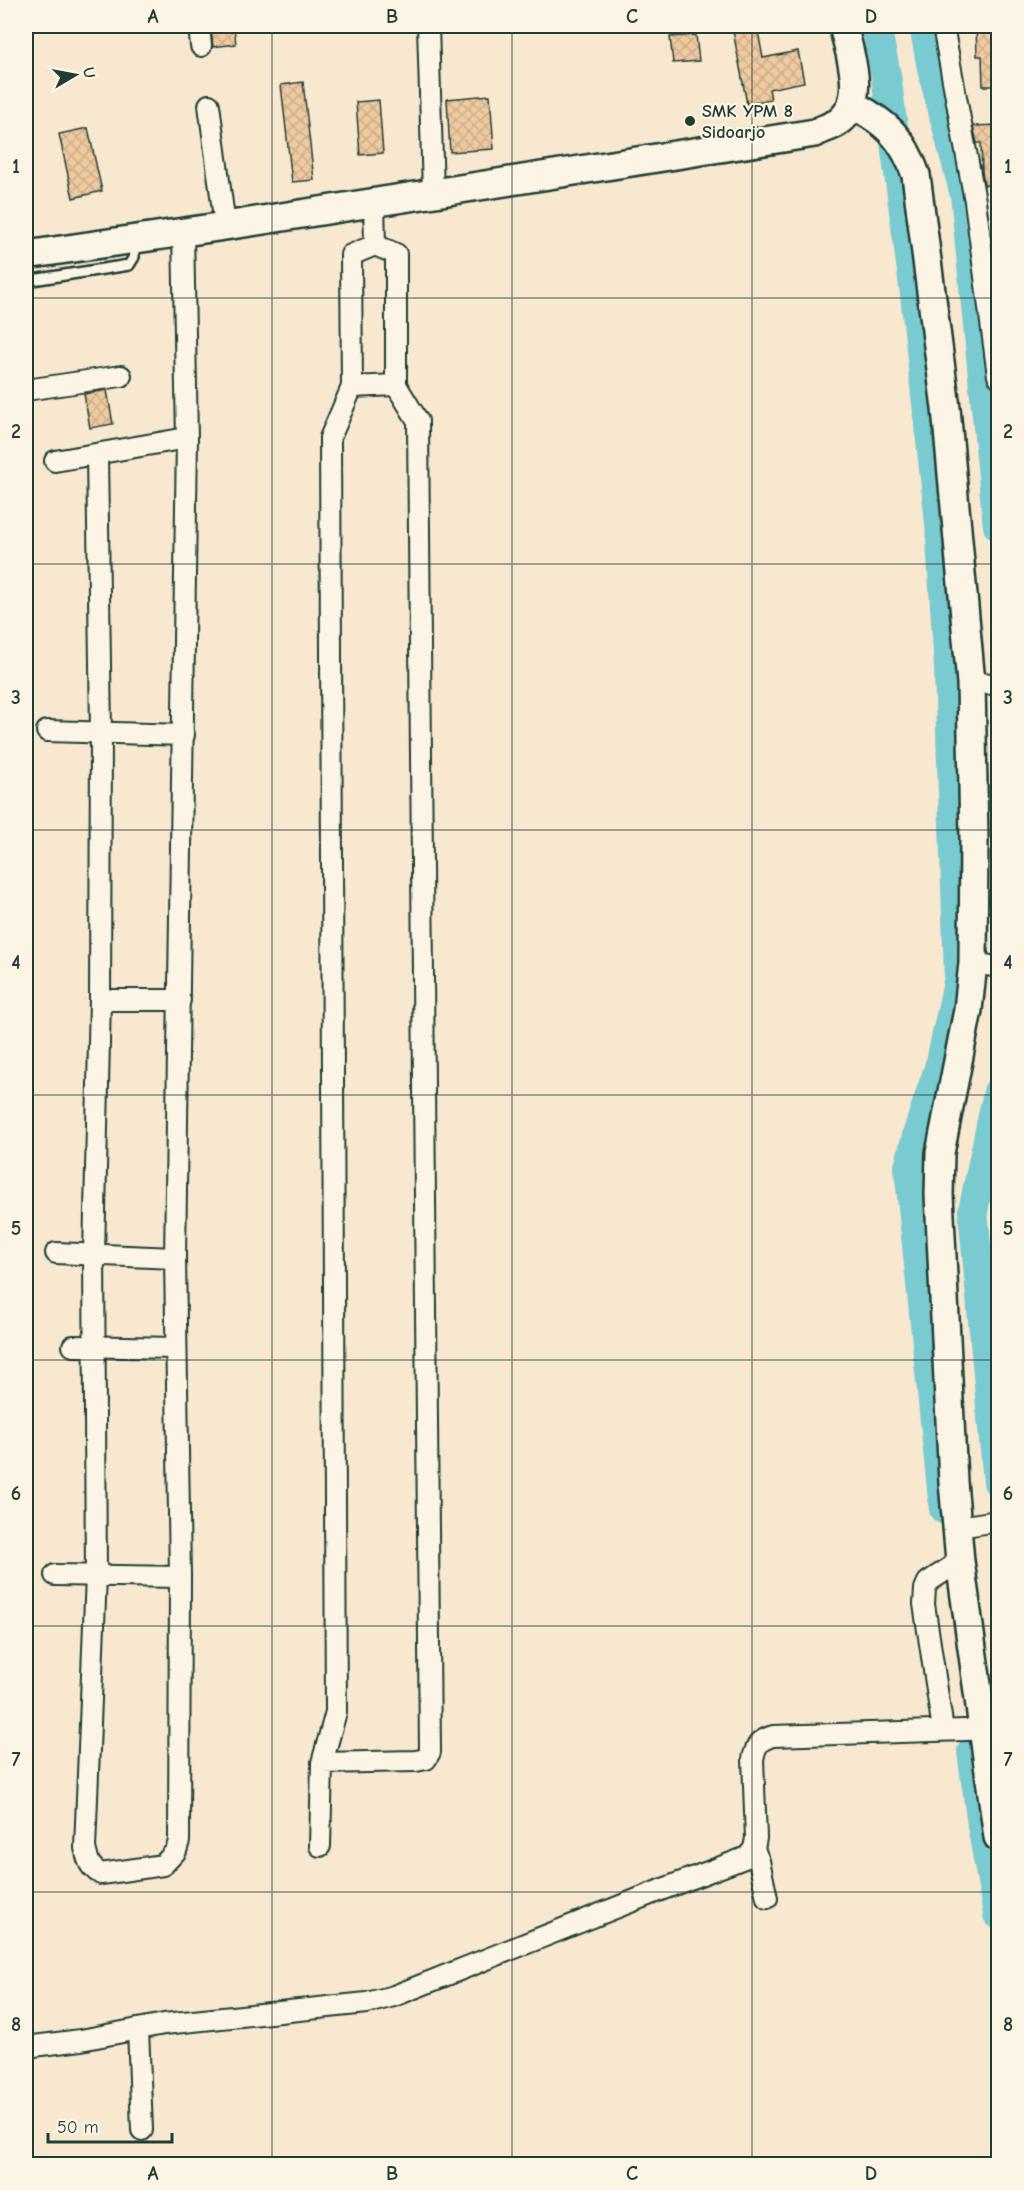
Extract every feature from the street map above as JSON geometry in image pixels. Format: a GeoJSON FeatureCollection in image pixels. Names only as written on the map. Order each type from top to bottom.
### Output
{"type":"FeatureCollection","features":[{"type":"Feature","properties":{"kind":"street"},"geometry":{"type":"LineString","coordinates":[[199,26],[201,46]]}},
{"type":"Feature","properties":{"kind":"street"},"geometry":{"type":"LineString","coordinates":[[428,26],[433,192]]}},
{"type":"Feature","properties":{"kind":"street"},"geometry":{"type":"LineString","coordinates":[[26,255],[815,133],[838,122],[852,105],[855,84],[843,26]]}},
{"type":"Feature","properties":{"kind":"street"},"geometry":{"type":"LineString","coordinates":[[943,26],[975,201],[999,376]]}},
{"type":"Feature","properties":{"kind":"street"},"geometry":{"type":"LineString","coordinates":[[209,105],[225,226]]}},
{"type":"Feature","properties":{"kind":"street"},"geometry":{"type":"LineString","coordinates":[[852,105],[881,120],[900,142],[916,175],[946,408],[986,684],[974,838],[988,965],[968,1010],[940,1153],[939,1175],[953,1482],[966,1526],[953,1565],[994,1729],[992,1804],[999,1837]]}},
{"type":"Feature","properties":{"kind":"street"},"geometry":{"type":"LineString","coordinates":[[375,201],[375,245]]}},
{"type":"Feature","properties":{"kind":"street"},"geometry":{"type":"LineString","coordinates":[[97,454],[101,733],[100,1000],[94,1254],[96,1575],[85,1848],[92,1869],[101,1874],[163,1865],[176,1851],[179,1841],[180,1577],[175,1258],[187,438],[183,232]]}},
{"type":"Feature","properties":{"kind":"street"},"geometry":{"type":"LineString","coordinates":[[320,1846],[322,1763],[336,1712],[330,438],[352,387],[351,255],[375,245],[396,254],[396,385],[418,421],[430,1752],[426,1759],[416,1761],[322,1763]]}},
{"type":"Feature","properties":{"kind":"street"},"geometry":{"type":"LineString","coordinates":[[26,390],[121,376]]}},
{"type":"Feature","properties":{"kind":"street"},"geometry":{"type":"LineString","coordinates":[[352,387],[396,385]]}},
{"type":"Feature","properties":{"kind":"street"},"geometry":{"type":"LineString","coordinates":[[55,461],[187,438]]}},
{"type":"Feature","properties":{"kind":"street"},"geometry":{"type":"LineString","coordinates":[[47,731],[184,735]]}},
{"type":"Feature","properties":{"kind":"street"},"geometry":{"type":"LineString","coordinates":[[100,1000],[180,1000]]}},
{"type":"Feature","properties":{"kind":"street"},"geometry":{"type":"LineString","coordinates":[[56,1252],[175,1258]]}},
{"type":"Feature","properties":{"kind":"street"},"geometry":{"type":"LineString","coordinates":[[73,1346],[176,1348]]}},
{"type":"Feature","properties":{"kind":"street"},"geometry":{"type":"LineString","coordinates":[[966,1526],[999,1521]]}},
{"type":"Feature","properties":{"kind":"street"},"geometry":{"type":"LineString","coordinates":[[943,1730],[924,1604],[928,1582],[953,1565]]}},
{"type":"Feature","properties":{"kind":"street"},"geometry":{"type":"LineString","coordinates":[[55,1575],[180,1577]]}},
{"type":"Feature","properties":{"kind":"street"},"geometry":{"type":"LineString","coordinates":[[26,2047],[81,2040],[164,2024],[367,2003],[394,1996],[747,1857],[754,1849],[756,1838],[753,1759],[756,1747],[762,1739],[773,1736],[994,1729]]}},
{"type":"Feature","properties":{"kind":"street"},"geometry":{"type":"LineString","coordinates":[[754,1849],[759,1861],[766,1898]]}},
{"type":"Feature","properties":{"kind":"street"},"geometry":{"type":"LineString","coordinates":[[138,2029],[142,2130]]}},
{"type":"Feature","properties":{"kind":"lane"},"geometry":{"type":"LineString","coordinates":[[26,281],[129,265],[134,257],[132,240]]}},
{"type":"Feature","properties":{"kind":"building"},"geometry":{"type":"Polygon","coordinates":[[[732,26],[757,26],[763,58],[798,51],[804,82],[769,89],[771,99],[747,104],[732,26]]]}},
{"type":"Feature","properties":{"kind":"building"},"geometry":{"type":"Polygon","coordinates":[[[976,26],[999,26],[999,86],[983,86],[982,56],[977,56],[976,26]]]}},
{"type":"Feature","properties":{"kind":"building"},"geometry":{"type":"Polygon","coordinates":[[[234,27],[236,44],[213,47],[211,29],[234,27]]]}},
{"type":"Feature","properties":{"kind":"building"},"geometry":{"type":"Polygon","coordinates":[[[696,35],[699,61],[673,63],[670,37],[696,35]]]}},
{"type":"Feature","properties":{"kind":"building"},"geometry":{"type":"Polygon","coordinates":[[[303,82],[314,180],[292,182],[281,85],[303,82]]]}},
{"type":"Feature","properties":{"kind":"building"},"geometry":{"type":"Polygon","coordinates":[[[490,95],[494,149],[450,152],[447,99],[490,95]]]}},
{"type":"Feature","properties":{"kind":"building"},"geometry":{"type":"Polygon","coordinates":[[[379,100],[383,153],[360,155],[356,102],[379,100]]]}},
{"type":"Feature","properties":{"kind":"building"},"geometry":{"type":"Polygon","coordinates":[[[999,125],[999,185],[984,185],[981,143],[977,143],[973,126],[999,125]]]}},
{"type":"Feature","properties":{"kind":"building"},"geometry":{"type":"Polygon","coordinates":[[[88,128],[102,191],[73,198],[59,134],[88,128]]]}},
{"type":"Feature","properties":{"kind":"building"},"geometry":{"type":"Polygon","coordinates":[[[107,390],[113,424],[90,428],[84,394],[107,390]]]}},
{"type":"Feature","properties":{"kind":"waterway"},"geometry":{"type":"LineString","coordinates":[[876,26],[886,75],[915,294],[940,523],[949,669],[959,978],[941,1062],[909,1167],[944,1509]]}},
{"type":"Feature","properties":{"kind":"waterway"},"geometry":{"type":"LineString","coordinates":[[924,26],[933,73],[965,195],[998,526]]}},
{"type":"Feature","properties":{"kind":"waterway"},"geometry":{"type":"LineString","coordinates":[[998,1092],[973,1211],[998,1482]]}},
{"type":"Feature","properties":{"kind":"waterway"},"geometry":{"type":"LineString","coordinates":[[972,1751],[998,1914]]}},
{"type":"Feature","properties":{"kind":"place","name":"SMK YPM 8 Sidoarjo"},"geometry":{"type":"Point","coordinates":[690,121]}}]}
